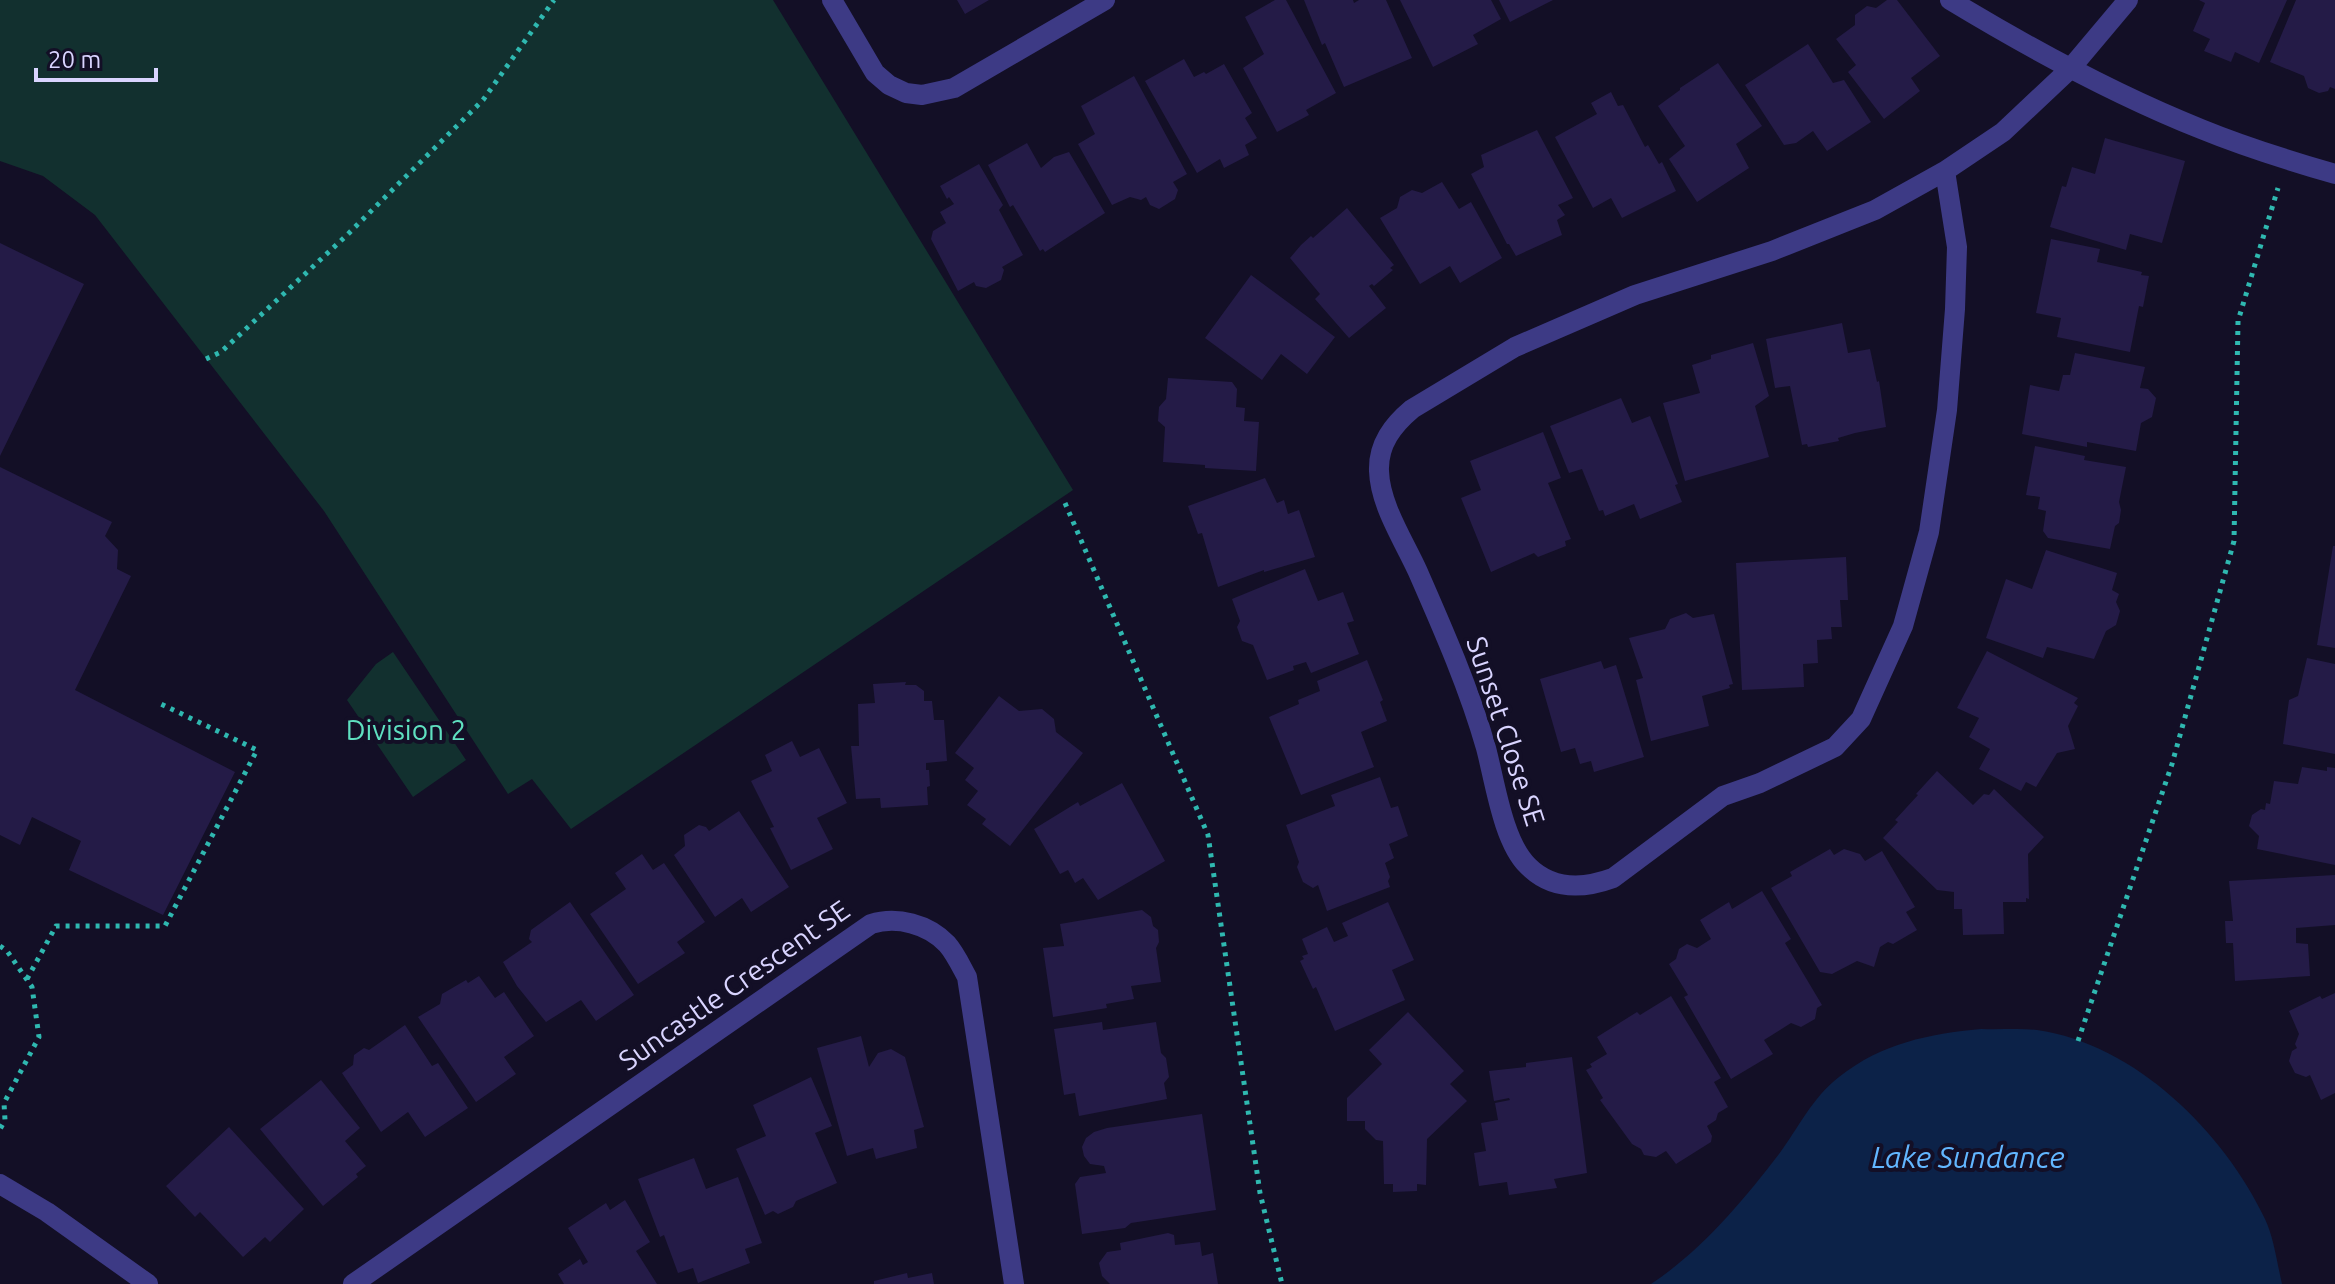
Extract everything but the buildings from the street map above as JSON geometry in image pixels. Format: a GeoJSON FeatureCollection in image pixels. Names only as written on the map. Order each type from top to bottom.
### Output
{"type":"FeatureCollection","features":[{"type":"Feature","properties":{"kind":"street"},"geometry":{"type":"LineString","coordinates":[[832,0],[875,73],[897,89],[922,95],[954,88],[1105,0]]}},
{"type":"Feature","properties":{"kind":"street"},"geometry":{"type":"LineString","coordinates":[[1950,0],[2070,69],[2202,130],[2335,174]]}},
{"type":"Feature","properties":{"kind":"street","name":"Sunset Close SE"},"geometry":{"type":"LineString","coordinates":[[1945,171],[1957,247],[1955,309],[1947,410],[1929,532],[1903,626],[1861,719],[1835,747],[1760,783],[1723,796],[1613,878],[1594,885],[1575,887],[1542,877],[1519,855],[1511,842],[1483,737],[1445,632],[1380,486],[1381,451],[1388,435],[1412,409],[1515,347],[1635,295],[1772,251],[1875,210],[1945,171],[2003,132],[2070,69],[2128,0]]}},
{"type":"Feature","properties":{"kind":"street","name":"Suncastle Crescent SE"},"geometry":{"type":"LineString","coordinates":[[353,1284],[871,924],[885,919],[907,922],[930,931],[948,945],[967,977],[1014,1284]]}},
{"type":"Feature","properties":{"kind":"street"},"geometry":{"type":"LineString","coordinates":[[0,1184],[47,1212],[148,1284]]}},
{"type":"Feature","properties":{"kind":"path"},"geometry":{"type":"LineString","coordinates":[[206,359],[221,352],[347,235],[483,100],[554,0]]}},
{"type":"Feature","properties":{"kind":"path"},"geometry":{"type":"LineString","coordinates":[[2078,1041],[2172,764],[2234,541],[2238,321],[2287,160]]}},
{"type":"Feature","properties":{"kind":"path"},"geometry":{"type":"LineString","coordinates":[[1065,503],[1208,835],[1260,1193],[1282,1284]]}},
{"type":"Feature","properties":{"kind":"path"},"geometry":{"type":"LineString","coordinates":[[27,979],[56,926],[165,926],[257,750],[161,704]]}},
{"type":"Feature","properties":{"kind":"path"},"geometry":{"type":"LineString","coordinates":[[0,946],[7,951],[32,987],[39,1037],[4,1103],[5,1120],[0,1129]]}},
{"type":"Feature","properties":{"kind":"green space"},"geometry":{"type":"Polygon","coordinates":[[[0,0],[773,0],[1073,490],[571,829],[532,779],[508,794],[324,511],[95,215],[43,176],[0,161],[0,0]]]}},
{"type":"Feature","properties":{"kind":"green space","name":"Division 2"},"geometry":{"type":"Polygon","coordinates":[[[393,652],[466,760],[413,797],[347,700],[376,664],[393,652]]]}},
{"type":"Feature","properties":{"kind":"water","name":"Lake Sundance"},"geometry":{"type":"Polygon","coordinates":[[[1981,1029],[2037,1030],[2073,1039],[2108,1053],[2172,1097],[2201,1125],[2247,1186],[2268,1226],[2282,1284],[1651,1284],[1704,1241],[1736,1207],[1779,1154],[1813,1103],[1839,1077],[1889,1048],[1943,1034],[1981,1029]]]}}]}
